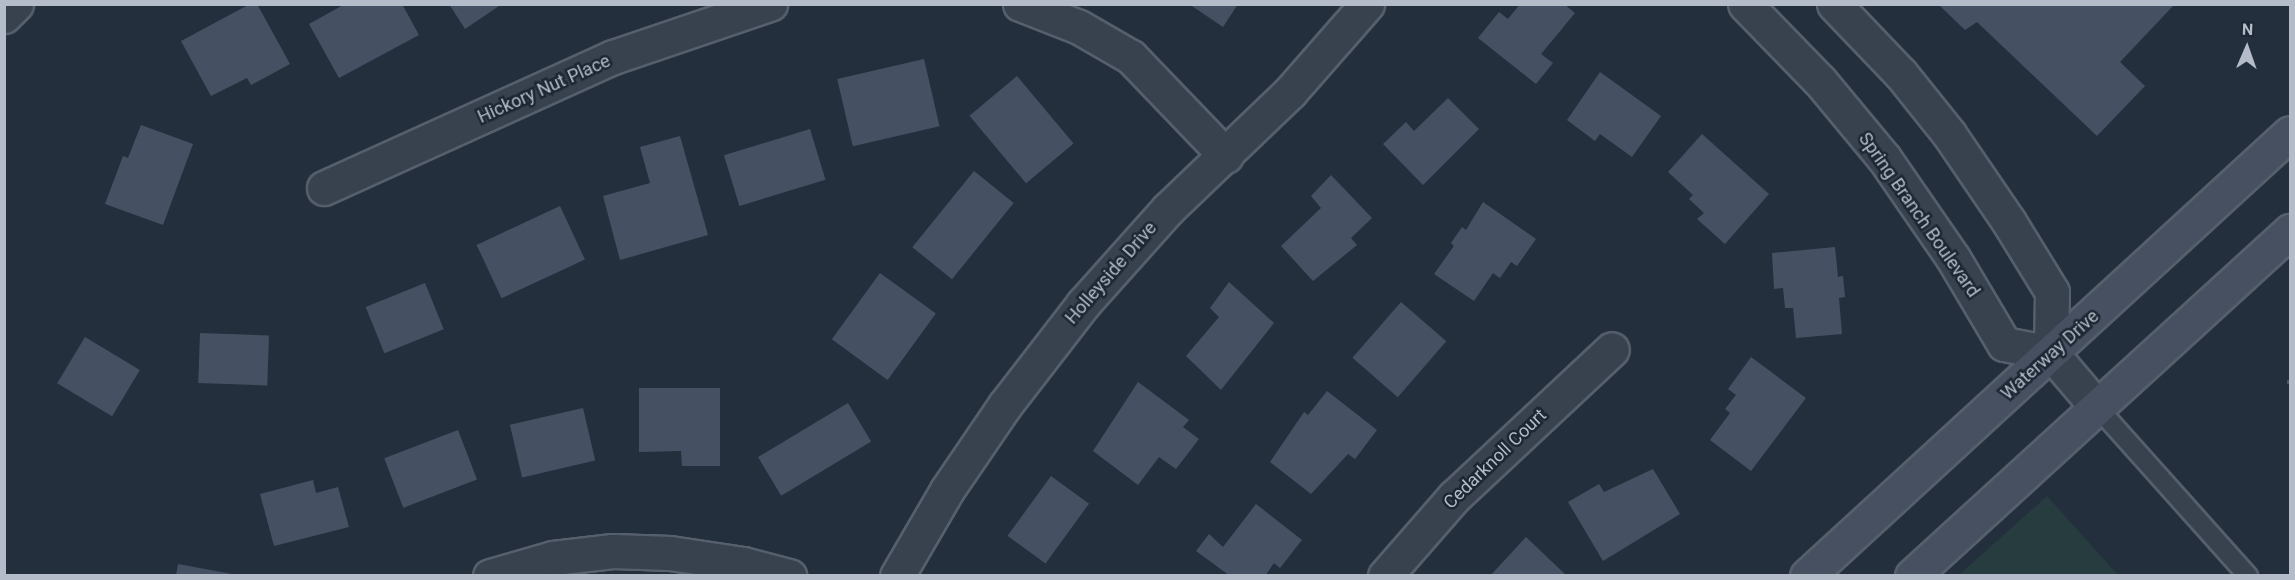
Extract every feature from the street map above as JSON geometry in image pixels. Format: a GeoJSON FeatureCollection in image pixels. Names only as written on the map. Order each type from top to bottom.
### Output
{"type":"FeatureCollection","features":[{"type":"Feature","properties":{"kind":"main road","name":"Waterway Drive"},"geometry":{"type":"LineString","coordinates":[[1808,576],[2051,353],[2283,148]]}},
{"type":"Feature","properties":{"kind":"main road"},"geometry":{"type":"LineString","coordinates":[[1912,576],[2290,231]]}},
{"type":"Feature","properties":{"kind":"street"},"geometry":{"type":"LineString","coordinates":[[4,16],[16,4]]}},
{"type":"Feature","properties":{"kind":"street","name":"Hickory Nut Place"},"geometry":{"type":"LineString","coordinates":[[324,188],[613,57],[770,4]]}},
{"type":"Feature","properties":{"kind":"street"},"geometry":{"type":"LineString","coordinates":[[1020,4],[1079,27],[1131,57],[1226,156]]}},
{"type":"Feature","properties":{"kind":"street","name":"Holleyside Drive"},"geometry":{"type":"LineString","coordinates":[[897,576],[947,490],[1005,405],[1083,304],[1168,208],[1226,156],[1290,92],[1367,4]]}},
{"type":"Feature","properties":{"kind":"street","name":"Spring Branch Boulevard"},"geometry":{"type":"LineString","coordinates":[[1745,4],[1820,81],[1884,158],[1953,258],[2004,344],[2051,353]]}},
{"type":"Feature","properties":{"kind":"street"},"geometry":{"type":"LineString","coordinates":[[1834,4],[1908,82],[1949,134],[2009,222],[2052,292],[2051,353],[2097,407]]}},
{"type":"Feature","properties":{"kind":"street","name":"Cedarknoll Court"},"geometry":{"type":"LineString","coordinates":[[1385,576],[1454,497],[1612,349]]}},
{"type":"Feature","properties":{"kind":"street"},"geometry":{"type":"LineString","coordinates":[[490,576],[553,558],[613,551],[670,553],[742,564],[789,576]]}},
{"type":"Feature","properties":{"kind":"lane"},"geometry":{"type":"LineString","coordinates":[[2097,407],[2248,576]]}},
{"type":"Feature","properties":{"kind":"green space"},"geometry":{"type":"Polygon","coordinates":[[[2047,496],[2118,575],[1959,575],[2047,496]]]}},
{"type":"Feature","properties":{"kind":"building"},"geometry":{"type":"Polygon","coordinates":[[[250,4],[257,4],[290,64],[251,85],[247,78],[211,96],[181,41],[250,4]]]}},
{"type":"Feature","properties":{"kind":"building"},"geometry":{"type":"Polygon","coordinates":[[[345,4],[402,4],[419,35],[339,78],[309,24],[345,4]]]}},
{"type":"Feature","properties":{"kind":"building"},"geometry":{"type":"Polygon","coordinates":[[[449,4],[502,4],[465,29],[449,4]]]}},
{"type":"Feature","properties":{"kind":"building"},"geometry":{"type":"Polygon","coordinates":[[[1189,4],[1238,4],[1223,27],[1189,4]]]}},
{"type":"Feature","properties":{"kind":"building"},"geometry":{"type":"Polygon","coordinates":[[[1520,4],[1564,4],[1575,13],[1541,54],[1553,63],[1536,84],[1478,38],[1499,12],[1508,19],[1520,4]]]}},
{"type":"Feature","properties":{"kind":"building"},"geometry":{"type":"Polygon","coordinates":[[[1938,4],[2171,4],[2173,6],[2120,62],[2145,86],[2097,136],[1977,22],[1965,30],[1938,4]]]}},
{"type":"Feature","properties":{"kind":"building"},"geometry":{"type":"Polygon","coordinates":[[[924,59],[940,126],[853,146],[837,79],[924,59]]]}},
{"type":"Feature","properties":{"kind":"building"},"geometry":{"type":"Polygon","coordinates":[[[1600,72],[1661,116],[1632,157],[1600,134],[1595,141],[1567,120],[1600,72]]]}},
{"type":"Feature","properties":{"kind":"building"},"geometry":{"type":"Polygon","coordinates":[[[1017,76],[1074,143],[1026,183],[970,116],[1017,76]]]}},
{"type":"Feature","properties":{"kind":"building"},"geometry":{"type":"Polygon","coordinates":[[[1448,98],[1479,129],[1423,185],[1383,144],[1406,122],[1414,131],[1448,98]]]}},
{"type":"Feature","properties":{"kind":"building"},"geometry":{"type":"Polygon","coordinates":[[[141,125],[193,144],[163,225],[105,204],[123,156],[128,158],[141,125]]]}},
{"type":"Feature","properties":{"kind":"building"},"geometry":{"type":"Polygon","coordinates":[[[810,129],[825,180],[739,206],[724,155],[810,129]]]}},
{"type":"Feature","properties":{"kind":"building"},"geometry":{"type":"Polygon","coordinates":[[[1702,134],[1769,194],[1725,244],[1697,219],[1704,213],[1689,199],[1693,195],[1668,172],[1702,134]]]}},
{"type":"Feature","properties":{"kind":"building"},"geometry":{"type":"Polygon","coordinates":[[[680,136],[708,235],[620,260],[603,196],[650,183],[640,147],[680,136]]]}},
{"type":"Feature","properties":{"kind":"building"},"geometry":{"type":"Polygon","coordinates":[[[974,171],[1014,203],[952,279],[912,247],[974,171]]]}},
{"type":"Feature","properties":{"kind":"building"},"geometry":{"type":"Polygon","coordinates":[[[1331,175],[1372,218],[1351,238],[1357,245],[1313,281],[1281,246],[1321,208],[1311,196],[1331,175]]]}},
{"type":"Feature","properties":{"kind":"building"},"geometry":{"type":"Polygon","coordinates":[[[1483,202],[1536,239],[1517,266],[1511,262],[1500,278],[1493,273],[1474,301],[1434,274],[1454,246],[1451,243],[1462,227],[1466,230],[1483,202]]]}},
{"type":"Feature","properties":{"kind":"building"},"geometry":{"type":"Polygon","coordinates":[[[560,206],[585,259],[502,298],[477,245],[560,206]]]}},
{"type":"Feature","properties":{"kind":"building"},"geometry":{"type":"Polygon","coordinates":[[[1835,247],[1838,277],[1843,276],[1845,297],[1839,298],[1842,334],[1796,338],[1793,308],[1785,308],[1783,288],[1774,289],[1772,253],[1835,247]]]}},
{"type":"Feature","properties":{"kind":"building"},"geometry":{"type":"Polygon","coordinates":[[[880,273],[936,314],[888,380],[832,339],[880,273]]]}},
{"type":"Feature","properties":{"kind":"building"},"geometry":{"type":"Polygon","coordinates":[[[1229,282],[1274,323],[1221,390],[1186,356],[1219,317],[1210,308],[1229,282]]]}},
{"type":"Feature","properties":{"kind":"building"},"geometry":{"type":"Polygon","coordinates":[[[425,283],[444,329],[384,353],[366,307],[425,283]]]}},
{"type":"Feature","properties":{"kind":"building"},"geometry":{"type":"Polygon","coordinates":[[[1401,302],[1446,341],[1398,397],[1352,358],[1401,302]]]}},
{"type":"Feature","properties":{"kind":"building"},"geometry":{"type":"Polygon","coordinates":[[[200,333],[269,335],[267,385],[198,383],[200,333]]]}},
{"type":"Feature","properties":{"kind":"building"},"geometry":{"type":"Polygon","coordinates":[[[85,337],[140,370],[112,416],[57,383],[85,337]]]}},
{"type":"Feature","properties":{"kind":"building"},"geometry":{"type":"Polygon","coordinates":[[[1751,357],[1806,398],[1751,471],[1710,440],[1730,413],[1725,409],[1736,395],[1728,389],[1751,357]]]}},
{"type":"Feature","properties":{"kind":"building"},"geometry":{"type":"Polygon","coordinates":[[[1138,382],[1189,420],[1183,427],[1199,439],[1176,469],[1159,457],[1138,485],[1093,451],[1138,382]]]}},
{"type":"Feature","properties":{"kind":"building"},"geometry":{"type":"Polygon","coordinates":[[[639,388],[720,388],[720,466],[682,466],[681,451],[639,452],[639,388]]]}},
{"type":"Feature","properties":{"kind":"building"},"geometry":{"type":"Polygon","coordinates":[[[1327,391],[1377,430],[1355,459],[1348,454],[1311,494],[1270,462],[1304,412],[1308,415],[1327,391]]]}},
{"type":"Feature","properties":{"kind":"building"},"geometry":{"type":"Polygon","coordinates":[[[848,403],[871,442],[781,496],[758,457],[848,403]]]}},
{"type":"Feature","properties":{"kind":"building"},"geometry":{"type":"Polygon","coordinates":[[[583,408],[595,461],[522,477],[510,425],[583,408]]]}},
{"type":"Feature","properties":{"kind":"building"},"geometry":{"type":"Polygon","coordinates":[[[458,430],[477,479],[403,508],[384,458],[458,430]]]}},
{"type":"Feature","properties":{"kind":"building"},"geometry":{"type":"Polygon","coordinates":[[[1653,469],[1680,514],[1603,561],[1568,502],[1599,484],[1604,492],[1653,469]]]}},
{"type":"Feature","properties":{"kind":"building"},"geometry":{"type":"Polygon","coordinates":[[[1051,476],[1089,504],[1046,563],[1008,536],[1051,476]]]}},
{"type":"Feature","properties":{"kind":"building"},"geometry":{"type":"Polygon","coordinates":[[[313,480],[316,493],[338,487],[349,527],[274,546],[260,494],[313,480]]]}},
{"type":"Feature","properties":{"kind":"building"},"geometry":{"type":"Polygon","coordinates":[[[1256,504],[1302,540],[1280,568],[1274,563],[1265,576],[1230,576],[1196,551],[1209,534],[1223,547],[1256,504]]]}},
{"type":"Feature","properties":{"kind":"building"},"geometry":{"type":"Polygon","coordinates":[[[1526,537],[1567,576],[1490,576],[1526,537]]]}},
{"type":"Feature","properties":{"kind":"building"},"geometry":{"type":"Polygon","coordinates":[[[178,564],[232,574],[232,576],[176,576],[178,564]]]}}]}
